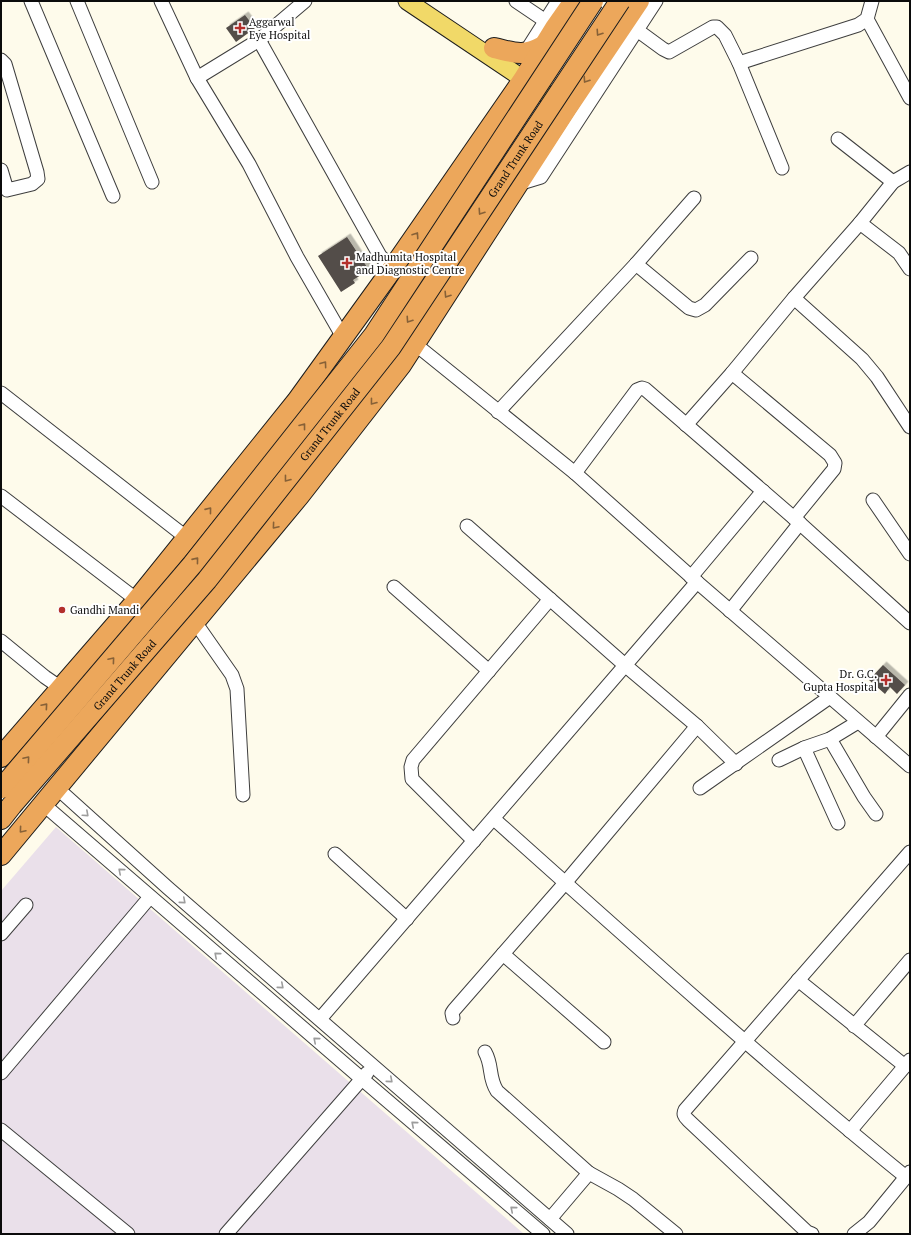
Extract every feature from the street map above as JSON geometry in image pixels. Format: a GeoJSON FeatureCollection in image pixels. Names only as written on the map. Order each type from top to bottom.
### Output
{"type":"FeatureCollection","features":[{"type":"Feature","properties":{"kind":"highway"},"geometry":{"type":"LineString","coordinates":[[1,757],[137,600],[306,389],[393,268],[525,68],[543,46],[550,24],[574,1]]}},
{"type":"Feature","properties":{"kind":"highway","name":"Grand Trunk Road"},"geometry":{"type":"LineString","coordinates":[[4,801],[374,335],[593,1]]}},
{"type":"Feature","properties":{"kind":"highway","name":"Grand Trunk Road"},"geometry":{"type":"LineString","coordinates":[[4,801],[207,580],[391,347],[620,1]]}},
{"type":"Feature","properties":{"kind":"highway"},"geometry":{"type":"LineString","coordinates":[[1,855],[299,496],[402,365],[567,108],[630,28],[639,1]]}},
{"type":"Feature","properties":{"kind":"highway"},"geometry":{"type":"LineString","coordinates":[[494,48],[514,53],[525,68]]}},
{"type":"Feature","properties":{"kind":"highway"},"geometry":{"type":"LineString","coordinates":[[306,389],[357,422]]}},
{"type":"Feature","properties":{"kind":"main road"},"geometry":{"type":"LineString","coordinates":[[406,1],[525,68],[567,108]]}},
{"type":"Feature","properties":{"kind":"main road"},"geometry":{"type":"LineString","coordinates":[[424,1],[494,48]]}},
{"type":"Feature","properties":{"kind":"street"},"geometry":{"type":"LineString","coordinates":[[31,1],[113,196]]}},
{"type":"Feature","properties":{"kind":"street"},"geometry":{"type":"LineString","coordinates":[[76,1],[152,182]]}},
{"type":"Feature","properties":{"kind":"street"},"geometry":{"type":"LineString","coordinates":[[160,1],[197,78],[249,164],[297,257],[343,337]]}},
{"type":"Feature","properties":{"kind":"street"},"geometry":{"type":"LineString","coordinates":[[197,78],[259,40],[305,1]]}},
{"type":"Feature","properties":{"kind":"street"},"geometry":{"type":"LineString","coordinates":[[516,1],[550,24]]}},
{"type":"Feature","properties":{"kind":"street"},"geometry":{"type":"LineString","coordinates":[[525,68],[550,24],[558,1]]}},
{"type":"Feature","properties":{"kind":"street"},"geometry":{"type":"LineString","coordinates":[[518,184],[541,177],[630,28],[656,1]]}},
{"type":"Feature","properties":{"kind":"street"},"geometry":{"type":"LineString","coordinates":[[739,63],[858,25],[867,19],[872,1]]}},
{"type":"Feature","properties":{"kind":"street"},"geometry":{"type":"LineString","coordinates":[[867,19],[910,98]]}},
{"type":"Feature","properties":{"kind":"street"},"geometry":{"type":"LineString","coordinates":[[630,28],[669,52],[709,29],[717,27],[725,35],[739,63],[782,168]]}},
{"type":"Feature","properties":{"kind":"street"},"geometry":{"type":"LineString","coordinates":[[259,40],[380,256],[393,268]]}},
{"type":"Feature","properties":{"kind":"street"},"geometry":{"type":"LineString","coordinates":[[1,60],[5,64],[38,179],[32,184],[7,190],[1,170]]}},
{"type":"Feature","properties":{"kind":"street"},"geometry":{"type":"LineString","coordinates":[[838,139],[893,182]]}},
{"type":"Feature","properties":{"kind":"street"},"geometry":{"type":"LineString","coordinates":[[686,425],[860,223],[893,182],[910,172]]}},
{"type":"Feature","properties":{"kind":"street"},"geometry":{"type":"LineString","coordinates":[[498,412],[636,264],[694,198]]}},
{"type":"Feature","properties":{"kind":"street"},"geometry":{"type":"LineString","coordinates":[[860,223],[899,253],[910,269]]}},
{"type":"Feature","properties":{"kind":"street"},"geometry":{"type":"LineString","coordinates":[[636,264],[689,308],[696,310],[705,305],[751,258]]}},
{"type":"Feature","properties":{"kind":"street"},"geometry":{"type":"LineString","coordinates":[[794,298],[862,359],[910,427]]}},
{"type":"Feature","properties":{"kind":"street"},"geometry":{"type":"LineString","coordinates":[[415,344],[575,473],[694,579],[910,766]]}},
{"type":"Feature","properties":{"kind":"street"},"geometry":{"type":"LineString","coordinates":[[730,610],[797,521],[834,469],[835,463],[834,459],[732,373]]}},
{"type":"Feature","properties":{"kind":"street"},"geometry":{"type":"LineString","coordinates":[[575,473],[637,390],[642,388],[649,391],[910,623]]}},
{"type":"Feature","properties":{"kind":"street"},"geometry":{"type":"LineString","coordinates":[[1,393],[187,538]]}},
{"type":"Feature","properties":{"kind":"street"},"geometry":{"type":"LineString","coordinates":[[320,1019],[626,666],[763,491]]}},
{"type":"Feature","properties":{"kind":"street"},"geometry":{"type":"LineString","coordinates":[[1,496],[137,600]]}},
{"type":"Feature","properties":{"kind":"street"},"geometry":{"type":"LineString","coordinates":[[873,500],[910,554]]}},
{"type":"Feature","properties":{"kind":"street"},"geometry":{"type":"LineString","coordinates":[[467,526],[626,666],[697,726],[736,764]]}},
{"type":"Feature","properties":{"kind":"street"},"geometry":{"type":"LineString","coordinates":[[394,587],[488,671]]}},
{"type":"Feature","properties":{"kind":"street"},"geometry":{"type":"LineString","coordinates":[[474,841],[412,779],[412,763],[550,599]]}},
{"type":"Feature","properties":{"kind":"street"},"geometry":{"type":"LineString","coordinates":[[195,622],[232,675],[237,689],[243,795]]}},
{"type":"Feature","properties":{"kind":"street"},"geometry":{"type":"LineString","coordinates":[[1,641],[45,677],[61,688]]}},
{"type":"Feature","properties":{"kind":"street"},"geometry":{"type":"LineString","coordinates":[[876,737],[910,695]]}},
{"type":"Feature","properties":{"kind":"street"},"geometry":{"type":"LineString","coordinates":[[700,788],[830,697]]}},
{"type":"Feature","properties":{"kind":"street"},"geometry":{"type":"LineString","coordinates":[[779,760],[804,748],[830,739],[858,722]]}},
{"type":"Feature","properties":{"kind":"street"},"geometry":{"type":"LineString","coordinates":[[452,1018],[452,1013],[454,1010],[565,883],[697,726]]}},
{"type":"Feature","properties":{"kind":"street"},"geometry":{"type":"LineString","coordinates":[[830,739],[864,797],[876,814]]}},
{"type":"Feature","properties":{"kind":"street"},"geometry":{"type":"LineString","coordinates":[[804,748],[838,823]]}},
{"type":"Feature","properties":{"kind":"street"},"geometry":{"type":"LineString","coordinates":[[57,788],[168,888],[567,1234]]}},
{"type":"Feature","properties":{"kind":"street"},"geometry":{"type":"LineString","coordinates":[[44,804],[150,897],[543,1234]]}},
{"type":"Feature","properties":{"kind":"street"},"geometry":{"type":"LineString","coordinates":[[494,818],[565,883],[746,1042],[850,1131],[908,1175],[869,1222],[854,1234]]}},
{"type":"Feature","properties":{"kind":"street"},"geometry":{"type":"LineString","coordinates":[[812,1234],[807,1232],[685,1117],[684,1113],[685,1110],[746,1042],[910,852]]}},
{"type":"Feature","properties":{"kind":"street"},"geometry":{"type":"LineString","coordinates":[[335,854],[406,919]]}},
{"type":"Feature","properties":{"kind":"street"},"geometry":{"type":"LineString","coordinates":[[2,1068],[150,897]]}},
{"type":"Feature","properties":{"kind":"street"},"geometry":{"type":"LineString","coordinates":[[1,934],[26,905]]}},
{"type":"Feature","properties":{"kind":"street"},"geometry":{"type":"LineString","coordinates":[[503,954],[604,1042]]}},
{"type":"Feature","properties":{"kind":"street"},"geometry":{"type":"LineString","coordinates":[[854,1026],[910,960]]}},
{"type":"Feature","properties":{"kind":"street"},"geometry":{"type":"LineString","coordinates":[[798,980],[854,1026],[907,1063],[850,1131]]}},
{"type":"Feature","properties":{"kind":"street"},"geometry":{"type":"LineString","coordinates":[[485,1052],[489,1060],[492,1084],[497,1091],[589,1174],[618,1189],[633,1199],[676,1234]]}},
{"type":"Feature","properties":{"kind":"street"},"geometry":{"type":"LineString","coordinates":[[226,1234],[374,1066]]}},
{"type":"Feature","properties":{"kind":"street"},"geometry":{"type":"LineString","coordinates":[[1,1130],[128,1234]]}},
{"type":"Feature","properties":{"kind":"street"},"geometry":{"type":"LineString","coordinates":[[550,1219],[589,1174]]}},
{"type":"Feature","properties":{"kind":"shaded area"},"geometry":{"type":"Polygon","coordinates":[[[56,827],[524,1234],[1,1234],[1,891],[56,827]]]}},
{"type":"Feature","properties":{"kind":"building"},"geometry":{"type":"Polygon","coordinates":[[[245,15],[255,28],[236,42],[226,28],[245,15]]]}},
{"type":"Feature","properties":{"kind":"building"},"geometry":{"type":"Polygon","coordinates":[[[347,237],[369,270],[353,280],[355,283],[341,292],[318,256],[347,237]]]}},
{"type":"Feature","properties":{"kind":"building"},"geometry":{"type":"Polygon","coordinates":[[[883,665],[905,685],[897,694],[890,687],[885,694],[869,680],[883,665]]]}},
{"type":"Feature","properties":{"kind":"place","name":"Aggarwal Eye Hospital"},"geometry":{"type":"Point","coordinates":[240,28]}},
{"type":"Feature","properties":{"kind":"place","name":"Madhumita Hospital and Diagnostic Centre"},"geometry":{"type":"Point","coordinates":[347,263]}},
{"type":"Feature","properties":{"kind":"place","name":"Gandhi Mandi"},"geometry":{"type":"Point","coordinates":[62,610]}},
{"type":"Feature","properties":{"kind":"place","name":"Dr. G.C. Gupta Hospital"},"geometry":{"type":"Point","coordinates":[886,680]}}]}
